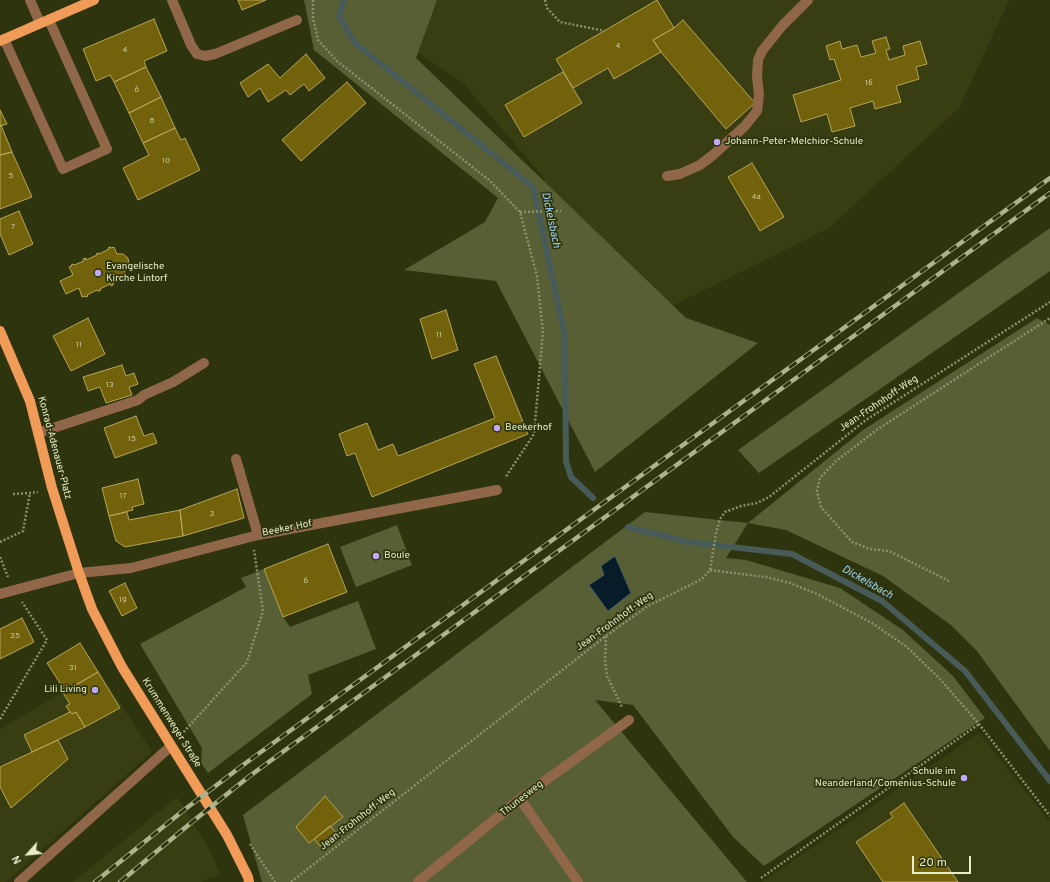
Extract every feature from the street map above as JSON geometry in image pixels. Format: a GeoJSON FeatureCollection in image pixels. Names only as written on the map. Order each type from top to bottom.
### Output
{"type":"FeatureCollection","features":[{"type":"Feature","properties":{"kind":"main road"},"geometry":{"type":"LineString","coordinates":[[2,40],[94,0]]}},
{"type":"Feature","properties":{"kind":"main road","name":"Konrad-Adenauer-Platz"},"geometry":{"type":"LineString","coordinates":[[0,331],[30,401],[52,488],[79,573]]}},
{"type":"Feature","properties":{"kind":"main road","name":"Krummenweger Straße"},"geometry":{"type":"LineString","coordinates":[[79,573],[92,609],[122,667],[234,847],[249,882]]}},
{"type":"Feature","properties":{"kind":"street"},"geometry":{"type":"LineString","coordinates":[[2,40],[63,169],[107,149],[44,22],[30,0]]}},
{"type":"Feature","properties":{"kind":"street"},"geometry":{"type":"LineString","coordinates":[[172,0],[191,45],[197,54],[205,56],[214,54],[297,20]]}},
{"type":"Feature","properties":{"kind":"street"},"geometry":{"type":"LineString","coordinates":[[667,176],[680,174],[700,165],[745,126],[758,111],[758,60],[762,51],[782,26],[808,0]]}},
{"type":"Feature","properties":{"kind":"street"},"geometry":{"type":"LineString","coordinates":[[38,433],[138,400],[144,395],[173,382],[204,363]]}},
{"type":"Feature","properties":{"kind":"street"},"geometry":{"type":"LineString","coordinates":[[236,459],[255,535]]}},
{"type":"Feature","properties":{"kind":"street","name":"Beeker Hof"},"geometry":{"type":"LineString","coordinates":[[0,594],[79,573],[131,568],[255,535],[497,490]]}},
{"type":"Feature","properties":{"kind":"street","name":"Thunesweg"},"geometry":{"type":"LineString","coordinates":[[418,882],[520,799],[629,720]]}},
{"type":"Feature","properties":{"kind":"street"},"geometry":{"type":"LineString","coordinates":[[19,882],[171,746]]}},
{"type":"Feature","properties":{"kind":"street"},"geometry":{"type":"LineString","coordinates":[[520,799],[578,882]]}},
{"type":"Feature","properties":{"kind":"path"},"geometry":{"type":"LineString","coordinates":[[313,0],[313,18],[318,40],[337,61],[488,180],[520,212],[537,276],[543,332],[534,434],[497,490]]}},
{"type":"Feature","properties":{"kind":"path"},"geometry":{"type":"LineString","coordinates":[[545,0],[547,8],[560,22],[605,31]]}},
{"type":"Feature","properties":{"kind":"path"},"geometry":{"type":"LineString","coordinates":[[520,212],[560,211]]}},
{"type":"Feature","properties":{"kind":"path","name":"Jean-Frohnhoff-Weg"},"geometry":{"type":"LineString","coordinates":[[291,882],[606,636],[648,606],[702,579],[710,570],[716,533],[720,519],[725,512],[741,506],[757,503],[769,497],[866,420],[1050,302]]}},
{"type":"Feature","properties":{"kind":"path"},"geometry":{"type":"LineString","coordinates":[[949,581],[889,550],[870,549],[852,542],[821,507],[816,491],[820,478],[836,461],[878,429],[1050,318]]}},
{"type":"Feature","properties":{"kind":"path"},"geometry":{"type":"LineString","coordinates":[[0,542],[23,531],[30,493],[14,494]]}},
{"type":"Feature","properties":{"kind":"path"},"geometry":{"type":"LineString","coordinates":[[171,746],[247,662],[263,611],[255,535]]}},
{"type":"Feature","properties":{"kind":"path"},"geometry":{"type":"LineString","coordinates":[[0,557],[13,590],[47,640],[0,719]]}},
{"type":"Feature","properties":{"kind":"path"},"geometry":{"type":"LineString","coordinates":[[710,570],[766,577],[790,583],[817,594],[872,623],[907,647],[939,678],[979,724],[1050,816]]}},
{"type":"Feature","properties":{"kind":"path"},"geometry":{"type":"LineString","coordinates":[[606,636],[605,660],[607,676],[629,720]]}},
{"type":"Feature","properties":{"kind":"path"},"geometry":{"type":"LineString","coordinates":[[761,878],[979,724]]}},
{"type":"Feature","properties":{"kind":"path"},"geometry":{"type":"LineString","coordinates":[[249,843],[275,882]]}},
{"type":"Feature","properties":{"kind":"shaded area"},"geometry":{"type":"Polygon","coordinates":[[[304,0],[437,0],[416,58],[686,318],[758,343],[595,472],[496,281],[404,270],[485,222],[498,198],[314,50],[304,0]]]}},
{"type":"Feature","properties":{"kind":"shaded area","name":"Johann-Peter-Melchior-Schule"},"geometry":{"type":"Polygon","coordinates":[[[379,0],[1009,0],[959,108],[829,228],[640,322],[576,308],[543,177],[462,82],[369,20],[379,0]]]}},
{"type":"Feature","properties":{"kind":"shaded area"},"geometry":{"type":"Polygon","coordinates":[[[1050,228],[1050,271],[759,473],[738,450],[1050,228]]]}},
{"type":"Feature","properties":{"kind":"shaded area"},"geometry":{"type":"Polygon","coordinates":[[[1037,318],[1050,325],[1050,751],[977,651],[951,625],[883,576],[786,530],[748,523],[863,430],[1037,318]]]}},
{"type":"Feature","properties":{"kind":"shaded area"},"geometry":{"type":"Polygon","coordinates":[[[645,512],[748,523],[726,558],[746,560],[840,588],[903,630],[953,676],[985,718],[764,866],[733,837],[633,705],[595,700],[747,882],[262,882],[243,815],[645,512]]]}},
{"type":"Feature","properties":{"kind":"shaded area","name":"Boule"},"geometry":{"type":"Polygon","coordinates":[[[397,525],[412,565],[356,587],[340,547],[397,525]]]}},
{"type":"Feature","properties":{"kind":"shaded area"},"geometry":{"type":"Polygon","coordinates":[[[264,569],[283,617],[290,627],[358,601],[376,649],[308,675],[312,694],[208,773],[201,763],[202,748],[140,644],[246,587],[241,578],[264,569]]]}},
{"type":"Feature","properties":{"kind":"shaded area"},"geometry":{"type":"Polygon","coordinates":[[[99,671],[152,752],[6,882],[0,882],[0,729],[99,671]]]}},
{"type":"Feature","properties":{"kind":"shaded area","name":"Schule im Neanderland/Comenius-Schule"},"geometry":{"type":"Polygon","coordinates":[[[979,733],[1050,822],[1050,882],[762,882],[979,733]]]}},
{"type":"Feature","properties":{"kind":"shaded area"},"geometry":{"type":"Polygon","coordinates":[[[177,797],[212,854],[220,875],[206,879],[202,882],[73,882],[177,797]]]}},
{"type":"Feature","properties":{"kind":"water"},"geometry":{"type":"Polygon","coordinates":[[[615,556],[631,593],[608,611],[589,585],[604,575],[601,566],[615,556]]]}},
{"type":"Feature","properties":{"kind":"building"},"geometry":{"type":"Polygon","coordinates":[[[238,0],[266,0],[242,10],[238,0]]]}},
{"type":"Feature","properties":{"kind":"building"},"geometry":{"type":"Polygon","coordinates":[[[657,0],[674,28],[653,40],[661,52],[614,79],[608,68],[573,88],[556,59],[657,0]]]}},
{"type":"Feature","properties":{"kind":"building"},"geometry":{"type":"Polygon","coordinates":[[[154,19],[167,51],[144,61],[146,67],[114,82],[110,75],[96,81],[83,49],[154,19]]]}},
{"type":"Feature","properties":{"kind":"building"},"geometry":{"type":"Polygon","coordinates":[[[683,20],[755,103],[726,129],[661,52],[653,40],[674,28],[683,20]]]}},
{"type":"Feature","properties":{"kind":"building"},"geometry":{"type":"Polygon","coordinates":[[[886,37],[890,49],[886,50],[889,60],[905,55],[903,46],[920,41],[927,64],[916,67],[919,79],[896,86],[901,102],[875,109],[873,101],[850,108],[855,126],[832,132],[827,114],[801,122],[793,95],[841,80],[834,59],[830,60],[826,46],[840,41],[842,49],[857,45],[861,57],[876,53],[872,41],[886,37]]]}},
{"type":"Feature","properties":{"kind":"building"},"geometry":{"type":"Polygon","coordinates":[[[306,54],[325,78],[309,91],[304,84],[290,95],[286,90],[268,102],[260,88],[248,97],[240,83],[268,64],[280,78],[306,54]]]}},
{"type":"Feature","properties":{"kind":"building"},"geometry":{"type":"Polygon","coordinates":[[[146,67],[161,97],[129,113],[114,82],[146,67]]]}},
{"type":"Feature","properties":{"kind":"building"},"geometry":{"type":"Polygon","coordinates":[[[563,72],[582,103],[524,137],[505,105],[563,72]]]}},
{"type":"Feature","properties":{"kind":"building"},"geometry":{"type":"Polygon","coordinates":[[[347,82],[366,103],[301,161],[282,140],[347,82]]]}},
{"type":"Feature","properties":{"kind":"building"},"geometry":{"type":"Polygon","coordinates":[[[161,97],[175,128],[143,143],[129,113],[161,97]]]}},
{"type":"Feature","properties":{"kind":"building"},"geometry":{"type":"Polygon","coordinates":[[[0,110],[7,124],[0,126],[0,110]]]}},
{"type":"Feature","properties":{"kind":"building"},"geometry":{"type":"Polygon","coordinates":[[[1,125],[12,152],[0,155],[0,126],[1,125]]]}},
{"type":"Feature","properties":{"kind":"building"},"geometry":{"type":"Polygon","coordinates":[[[175,128],[181,140],[185,138],[200,170],[138,200],[123,168],[149,155],[143,143],[175,128]]]}},
{"type":"Feature","properties":{"kind":"building"},"geometry":{"type":"Polygon","coordinates":[[[12,152],[32,197],[0,209],[0,155],[12,152]]]}},
{"type":"Feature","properties":{"kind":"building"},"geometry":{"type":"Polygon","coordinates":[[[752,163],[784,217],[760,231],[728,177],[752,163]]]}},
{"type":"Feature","properties":{"kind":"building"},"geometry":{"type":"Polygon","coordinates":[[[19,211],[33,244],[9,255],[0,234],[0,219],[19,211]]]}},
{"type":"Feature","properties":{"kind":"building","name":"Evangelische Kirche Lintorf"},"geometry":{"type":"Polygon","coordinates":[[[114,247],[117,254],[123,254],[128,258],[129,265],[124,270],[127,277],[113,283],[111,286],[110,284],[100,289],[100,291],[97,290],[86,297],[82,297],[79,288],[66,294],[60,281],[73,275],[69,267],[73,264],[74,265],[84,261],[83,259],[86,258],[86,260],[97,255],[96,254],[109,249],[108,248],[114,247]]]}},
{"type":"Feature","properties":{"kind":"building"},"geometry":{"type":"Polygon","coordinates":[[[446,310],[458,350],[432,359],[420,319],[446,310]]]}},
{"type":"Feature","properties":{"kind":"building"},"geometry":{"type":"Polygon","coordinates":[[[88,318],[105,354],[71,371],[53,336],[88,318]]]}},
{"type":"Feature","properties":{"kind":"building","name":"Beekerhof"},"geometry":{"type":"Polygon","coordinates":[[[496,356],[528,434],[372,497],[355,453],[347,456],[339,434],[367,423],[378,450],[393,444],[398,456],[495,418],[474,364],[496,356]]]}},
{"type":"Feature","properties":{"kind":"building"},"geometry":{"type":"Polygon","coordinates":[[[122,365],[126,376],[134,373],[138,384],[129,387],[132,395],[106,403],[100,387],[88,391],[83,377],[122,365]]]}},
{"type":"Feature","properties":{"kind":"building"},"geometry":{"type":"Polygon","coordinates":[[[136,416],[144,436],[153,433],[157,443],[115,458],[104,428],[136,416]]]}},
{"type":"Feature","properties":{"kind":"building"},"geometry":{"type":"Polygon","coordinates":[[[138,479],[144,504],[132,507],[133,510],[109,516],[102,488],[138,479]]]}},
{"type":"Feature","properties":{"kind":"building"},"geometry":{"type":"Polygon","coordinates":[[[237,489],[244,518],[183,536],[180,510],[237,489]]]}},
{"type":"Feature","properties":{"kind":"building"},"geometry":{"type":"Polygon","coordinates":[[[180,510],[183,536],[125,547],[116,541],[109,516],[127,512],[129,520],[180,510]]]}},
{"type":"Feature","properties":{"kind":"building"},"geometry":{"type":"Polygon","coordinates":[[[328,544],[347,592],[283,617],[264,569],[328,544]]]}},
{"type":"Feature","properties":{"kind":"building"},"geometry":{"type":"Polygon","coordinates":[[[125,583],[137,608],[122,616],[109,591],[125,583]]]}},
{"type":"Feature","properties":{"kind":"building"},"geometry":{"type":"Polygon","coordinates":[[[22,618],[34,642],[0,659],[0,629],[22,618]]]}},
{"type":"Feature","properties":{"kind":"building"},"geometry":{"type":"Polygon","coordinates":[[[80,643],[98,672],[65,691],[47,663],[80,643]]]}},
{"type":"Feature","properties":{"kind":"building"},"geometry":{"type":"Polygon","coordinates":[[[98,672],[120,708],[85,727],[76,712],[72,714],[66,706],[70,704],[63,693],[98,672]]]}},
{"type":"Feature","properties":{"kind":"building"},"geometry":{"type":"Polygon","coordinates":[[[70,712],[72,714],[76,712],[85,727],[32,752],[24,735],[70,712]]]}},
{"type":"Feature","properties":{"kind":"building"},"geometry":{"type":"Polygon","coordinates":[[[58,740],[68,759],[11,808],[0,787],[0,767],[58,740]]]}},
{"type":"Feature","properties":{"kind":"building"},"geometry":{"type":"Polygon","coordinates":[[[325,796],[343,817],[309,843],[296,827],[325,796]]]}},
{"type":"Feature","properties":{"kind":"building"},"geometry":{"type":"Polygon","coordinates":[[[904,803],[958,882],[883,882],[856,842],[893,817],[890,813],[904,803]]]}},
{"type":"Feature","properties":{"kind":"building"},"geometry":{"type":"Polygon","coordinates":[[[330,826],[336,833],[320,846],[314,839],[330,826]]]}},
{"type":"Feature","properties":{"kind":"waterway","name":"Dickelsbach"},"geometry":{"type":"LineString","coordinates":[[344,0],[339,16],[354,42],[533,187],[565,337],[566,461],[571,477],[593,498]]}},
{"type":"Feature","properties":{"kind":"waterway","name":"Dickelsbach"},"geometry":{"type":"LineString","coordinates":[[628,527],[688,542],[792,554],[882,601],[965,671],[1050,781]]}},
{"type":"Feature","properties":{"kind":"railway"},"geometry":{"type":"LineString","coordinates":[[95,882],[184,810],[243,765],[1050,178]]}},
{"type":"Feature","properties":{"kind":"railway"},"geometry":{"type":"LineString","coordinates":[[120,882],[251,775],[1050,193]]}},
{"type":"Feature","properties":{"kind":"place","name":"Johann-Peter-Melchior-Schule"},"geometry":{"type":"Point","coordinates":[717,142]}},
{"type":"Feature","properties":{"kind":"place","name":"Evangelische Kirche Lintorf"},"geometry":{"type":"Point","coordinates":[98,273]}},
{"type":"Feature","properties":{"kind":"place","name":"Beekerhof"},"geometry":{"type":"Point","coordinates":[497,428]}},
{"type":"Feature","properties":{"kind":"place","name":"Boule"},"geometry":{"type":"Point","coordinates":[376,556]}},
{"type":"Feature","properties":{"kind":"place","name":"Lili Living"},"geometry":{"type":"Point","coordinates":[95,690]}},
{"type":"Feature","properties":{"kind":"place","name":"Schule im Neanderland/Comenius-Schule"},"geometry":{"type":"Point","coordinates":[964,778]}}]}
